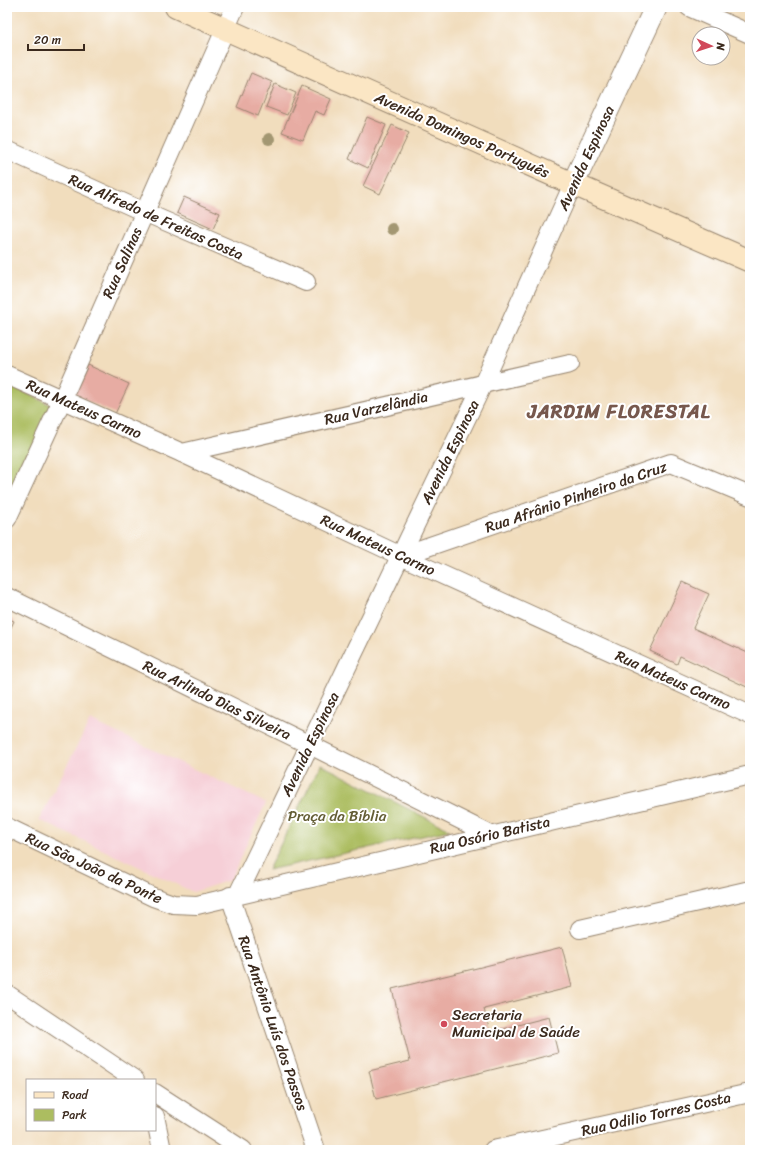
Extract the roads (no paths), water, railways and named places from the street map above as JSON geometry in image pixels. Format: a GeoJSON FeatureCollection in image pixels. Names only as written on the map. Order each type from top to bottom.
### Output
{"type":"FeatureCollection","features":[{"type":"Feature","properties":{"kind":"main road","name":"Avenida Domingos Português"},"geometry":{"type":"LineString","coordinates":[[176,7],[573,184],[750,261]]}},
{"type":"Feature","properties":{"kind":"street","name":"Rua Salinas"},"geometry":{"type":"LineString","coordinates":[[7,519],[62,400],[235,7]]}},
{"type":"Feature","properties":{"kind":"street","name":"Avenida Espinosa"},"geometry":{"type":"LineString","coordinates":[[234,895],[310,745],[483,384],[573,184],[656,7]]}},
{"type":"Feature","properties":{"kind":"street"},"geometry":{"type":"LineString","coordinates":[[689,7],[750,34]]}},
{"type":"Feature","properties":{"kind":"street","name":"Rua Alfredo de Freitas Costa"},"geometry":{"type":"LineString","coordinates":[[7,150],[144,212],[306,282]]}},
{"type":"Feature","properties":{"kind":"street","name":"Rua Varzelândia"},"geometry":{"type":"LineString","coordinates":[[182,453],[570,364]]}},
{"type":"Feature","properties":{"kind":"street","name":"Rua Mateus Carmo"},"geometry":{"type":"LineString","coordinates":[[7,375],[182,453],[401,556],[750,715]]}},
{"type":"Feature","properties":{"kind":"street","name":"Rua Afrânio Pinheiro da Cruz"},"geometry":{"type":"LineString","coordinates":[[401,556],[671,463],[750,496]]}},
{"type":"Feature","properties":{"kind":"street","name":"Rua Arlindo Dias Silveira"},"geometry":{"type":"LineString","coordinates":[[7,597],[491,835]]}},
{"type":"Feature","properties":{"kind":"street","name":"Rua Osório Batista"},"geometry":{"type":"LineString","coordinates":[[234,895],[750,775]]}},
{"type":"Feature","properties":{"kind":"street","name":"Rua São João da Ponte"},"geometry":{"type":"LineString","coordinates":[[7,827],[153,897],[173,904],[197,904],[234,895]]}},
{"type":"Feature","properties":{"kind":"street"},"geometry":{"type":"LineString","coordinates":[[580,929],[750,890]]}},
{"type":"Feature","properties":{"kind":"street","name":"Rua Antônio Luís dos Passos"},"geometry":{"type":"LineString","coordinates":[[234,895],[316,1150]]}},
{"type":"Feature","properties":{"kind":"street"},"geometry":{"type":"LineString","coordinates":[[7,994],[134,1079]]}},
{"type":"Feature","properties":{"kind":"street","name":"Rua Odilio Torres Costa"},"geometry":{"type":"LineString","coordinates":[[493,1150],[750,1093]]}},
{"type":"Feature","properties":{"kind":"street"},"geometry":{"type":"LineString","coordinates":[[156,1094],[243,1150]]}},
{"type":"Feature","properties":{"kind":"street"},"geometry":{"type":"LineString","coordinates":[[156,1121],[162,1150]]}},
{"type":"Feature","properties":{"kind":"place","name":"Secretaria Municipal de Saúde"},"geometry":{"type":"Point","coordinates":[444,1024]}},
{"type":"Feature","properties":{"kind":"district","name":"JARDIM FLORESTAL"},"geometry":{"type":"Point","coordinates":[619,411]}},
{"type":"Feature","properties":{"kind":"park label","name":"Praça da Bíblia"},"geometry":{"type":"Point","coordinates":[337,816]}}]}
